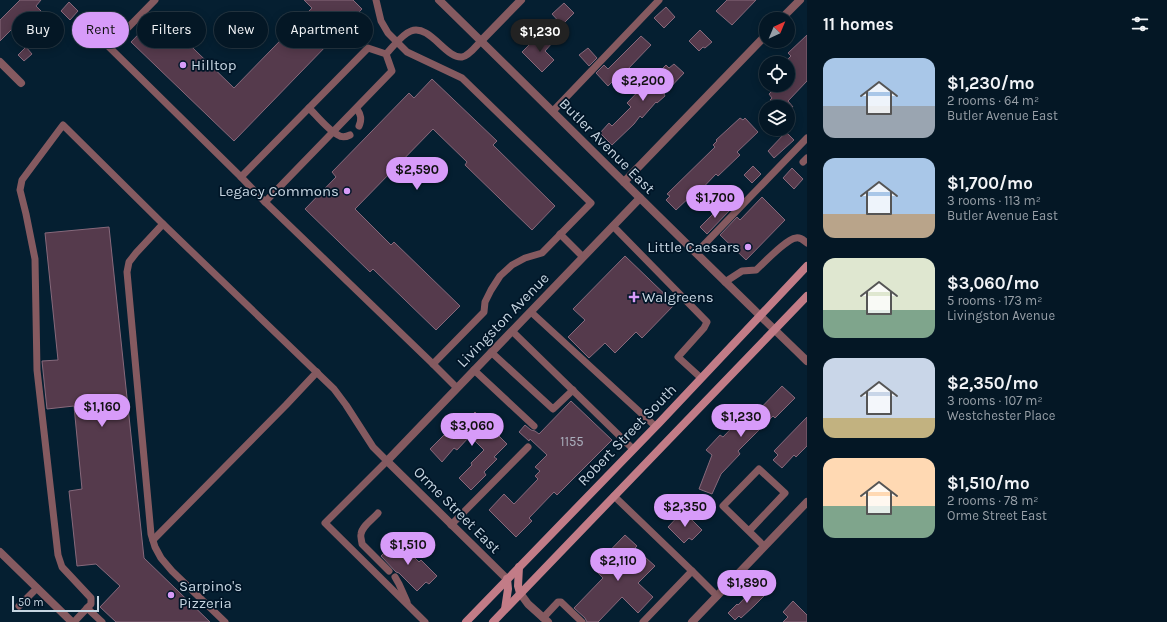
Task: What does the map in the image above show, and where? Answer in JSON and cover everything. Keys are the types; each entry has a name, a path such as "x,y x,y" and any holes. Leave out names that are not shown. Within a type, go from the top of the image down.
{"main road":[{"name":"Robert Street South","path":"466,622 807,266"},
{"path":"493,622 807,296"},
{"path":"519,567 518,586 520,593"},
{"path":"504,610 508,589 507,579"}],"street":[{"name":"Butler Avenue East","path":"439,0 553,110 725,282 807,361"},
{"path":"481,41 521,0"},
{"path":"788,12 800,0"},
{"path":"624,182 759,42"},
{"path":"0,62 21,83"},
{"name":"Livingston Avenue","path":"387,461 640,198"},
{"name":"Orme Street East","path":"387,461 507,579"},
{"path":"692,622 807,502"},
{"path":"0,552 69,621"},
{"path":"520,593 528,604 545,620"}],"lane":[{"path":"156,0 109,47 265,202 457,388"},
{"path":"376,0 381,21 388,33 407,52 462,78 591,203 542,253 525,258 512,265 500,276 490,290 484,312 433,364"},
{"path":"553,110 659,0"},
{"path":"386,54 405,35 411,31 418,30 426,33 454,56 462,57 467,55 481,41"},
{"path":"241,177 368,48 386,54"},
{"path":"265,202 392,72 386,54"},
{"path":"308,108 338,136 345,137 350,135"},
{"path":"356,109 360,114 361,120 359,126"},
{"path":"69,621 91,604 91,598 62,566 58,555 37,370 35,259 20,190 22,180 63,125 334,389 373,447 387,461 325,523 425,622"},
{"path":"696,253 807,138"},
{"path":"163,224 136,253 130,262 127,272 151,534 152,540 161,558 172,571 225,622"},
{"path":"613,226 707,322 704,328 678,357 701,378"},
{"path":"560,234 583,257"},
{"path":"725,282 742,271 756,270 780,248 794,238 801,238 807,243"},
{"path":"531,312 655,426"},
{"path":"512,331 633,449"},
{"path":"491,352 553,409 573,390"},
{"path":"474,370 534,426"},
{"path":"152,540 286,405 316,372"},
{"path":"451,525 528,447"},
{"path":"749,531 785,493 759,468 723,506 764,546"},
{"path":"614,496 717,596"},
{"path":"378,513 364,528 361,534 361,539 362,544 389,571"},
{"path":"643,622 692,571"},
{"path":"395,577 409,606"},
{"path":"19,606 37,588"},
{"path":"545,620 558,602 561,602 582,622"},
{"path":"87,608 102,622"}],"building":[{"path":"20,0 41,0 36,6 42,12 12,12 12,29 0,41 0,20"},
{"name":"Hilltop","path":"304,0 353,0 362,9 359,12 308,12 312,8"},
{"path":"727,0 756,0 732,25 716,11"},
{"path":"69,2 78,11 72,12 72,18 70,20 64,12 61,11"},
{"path":"564,3 574,13 562,25 552,14"},
{"path":"666,7 675,17 664,28 654,18"},
{"path":"700,30 712,42 699,51 689,41"},
{"path":"544,33 553,42 545,51 554,60 542,72 522,52 534,40 536,42"},
{"path":"807,35 807,81 789,100 770,100 772,98 769,94 771,92 795,92 795,56 791,56 788,53"},
{"name":"Hilltop","path":"137,36 137,48 131,42"},
{"path":"641,36 651,45 626,71 625,69 608,86 596,73 604,65 608,69"},
{"name":"Hilltop","path":"276,45 276,48 324,48 234,141 137,48 193,48 234,88"},
{"path":"25,48 27,48 32,54 24,61 18,55"},
{"path":"588,48 597,58 589,66 579,55"},
{"path":"674,64 684,73 664,94 665,96 657,103 656,102 642,118 640,116 634,124 612,145 600,133 609,123 612,126 631,107 627,103 653,76 654,77 666,65 669,68"},
{"name":"Legacy Commons","path":"432,79 497,141 493,145 555,206 532,230 465,165 467,162 433,129 355,209 391,245 394,242 460,306 436,330 373,269 370,272 305,209 336,177 332,172 409,93 414,98"},
{"path":"740,118 743,120 745,118 758,132 737,152 740,155 718,176 716,174 695,196 693,194 676,210 666,200 670,196 667,194 715,147 713,145 717,141 716,140"},
{"path":"782,136 790,136 794,140 774,158 768,151"},
{"path":"753,166 761,174 752,183 744,175"},
{"path":"792,168 803,179 794,189 783,178"},
{"path":"730,190 738,197 729,206 721,199"},
{"path":"762,197 785,220 746,260 720,235 737,217 740,220"},
{"path":"723,204 730,210 707,234 700,227"},
{"path":"109,227 144,558 210,622 116,622 100,607 120,586 96,564 77,566 69,491 82,489 74,406 47,409 42,361 58,360 45,233"},
{"path":"625,256 675,304 642,338 636,332 615,353 605,343 589,358 568,337 585,320 573,309"},
{"path":"782,386 795,398 775,418 773,416 738,451 740,454 721,474 712,494 699,489 712,455 706,450 720,435 723,437 748,411 753,416"},
{"path":"571,401 612,440 557,495 554,492 529,518 532,521 516,537 489,510 504,494 514,504 538,479 535,476 540,471 535,467 547,455 530,439 529,441 519,432 525,425 539,434"},
{"path":"475,412 507,444 494,457 497,459 484,472 486,475 471,490 459,478 484,450 470,436 457,450 454,448 442,462 430,449 444,435 446,437 459,424 461,426"},
{"path":"807,417 807,446 796,457 794,455 782,468 773,460 778,455 774,451"},
{"path":"683,511 702,530 692,540 689,538 684,543 668,527"},
{"path":"625,535 637,546 635,548 655,566 638,583 653,597 638,613 622,597 598,622 587,622 585,618 574,608 603,578 593,568"},
{"path":"397,540 419,562 421,560 437,576 429,584 426,582 417,591 381,556"},
{"path":"756,586 765,595 741,618 739,616 735,620 728,613"},
{"path":"793,601 807,615 807,622 783,622 788,617 783,612"}],"place":[{"name":"Hilltop","path":"183,65"},
{"name":"Legacy Commons","path":"347,191"},
{"name":"Little Caesars","path":"748,247"},
{"name":"Walgreens","path":"634,297"},
{"name":"Sarpino's Pizzeria","path":"171,595"}]}
